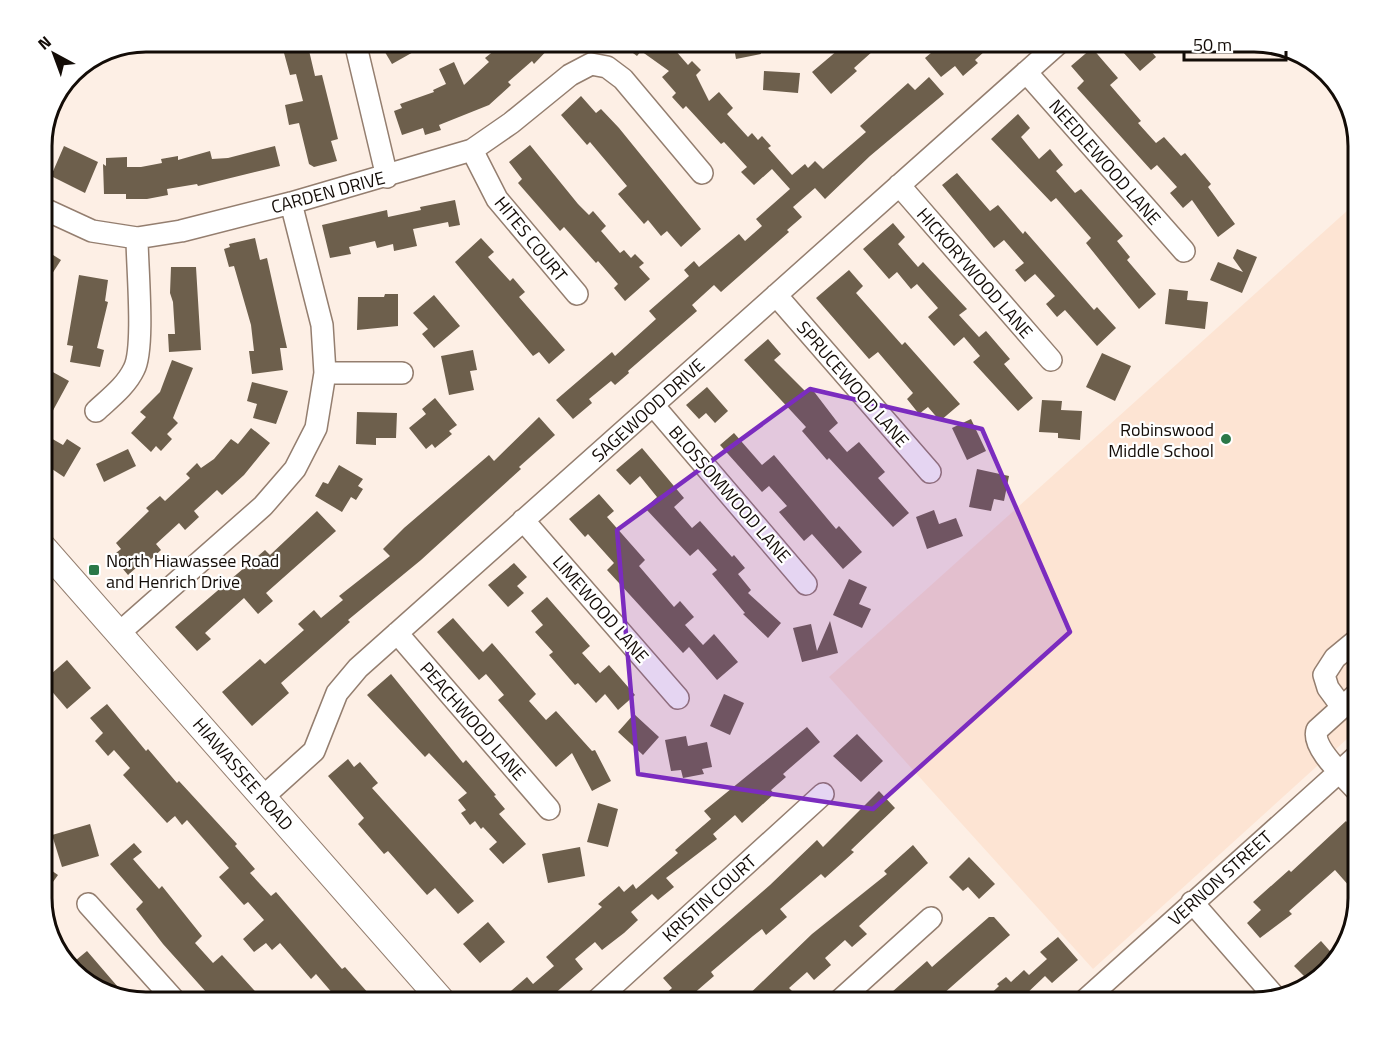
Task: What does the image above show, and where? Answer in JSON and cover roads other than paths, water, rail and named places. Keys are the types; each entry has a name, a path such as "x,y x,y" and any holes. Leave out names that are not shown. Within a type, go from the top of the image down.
{"main road":[{"name":"HIAWASSEE ROAD","path":"53,558 434,992"}],"street":[{"path":"357,52 387,177"},
{"name":"SAGEWOOD DRIVE","path":"263,797 314,751 337,693 358,668 1049,52"},
{"name":"CARDEN DRIVE","path":"53,213 92,231 137,238 181,231 387,177 472,150 511,123 570,75 591,64 607,67 623,79 702,173"},
{"name":"NEEDLEWOOD LANE","path":"1026,72 1184,251"},
{"name":"HITES COURT","path":"472,150 496,199 577,294"},
{"name":"HICKORYWOOD LANE","path":"899,185 1051,360"},
{"path":"119,633 263,506 295,469 316,428 325,373 322,325 291,203"},
{"path":"96,411 122,387 136,368 139,340 137,238"},
{"name":"SPRUCEWOOD LANE","path":"776,295 930,472"},
{"path":"325,373 402,373"},
{"name":"BLOSSOMWOOD LANE","path":"653,405 806,584"},
{"name":"LIMEWOOD LANE","path":"523,520 678,698"},
{"name":"PEACHWOOD LANE","path":"397,633 549,809"},
{"path":"1342,707 1328,688 1324,675 1335,658 1348,647"},
{"path":"1348,702 1317,730 1315,737 1320,749 1348,780"},
{"name":"VERNON STREET","path":"1094,992 1348,762"},
{"name":"KRISTIN COURT","path":"606,992 823,794"},
{"path":"1192,902 1269,990"},
{"path":"88,904 167,992"},
{"path":"849,992 931,918"}],"place":[{"name":"Robinswood Middle School","path":"1226,439"},
{"name":"North Hiawassee Road and Henrich Drive","path":"94,570"}]}
